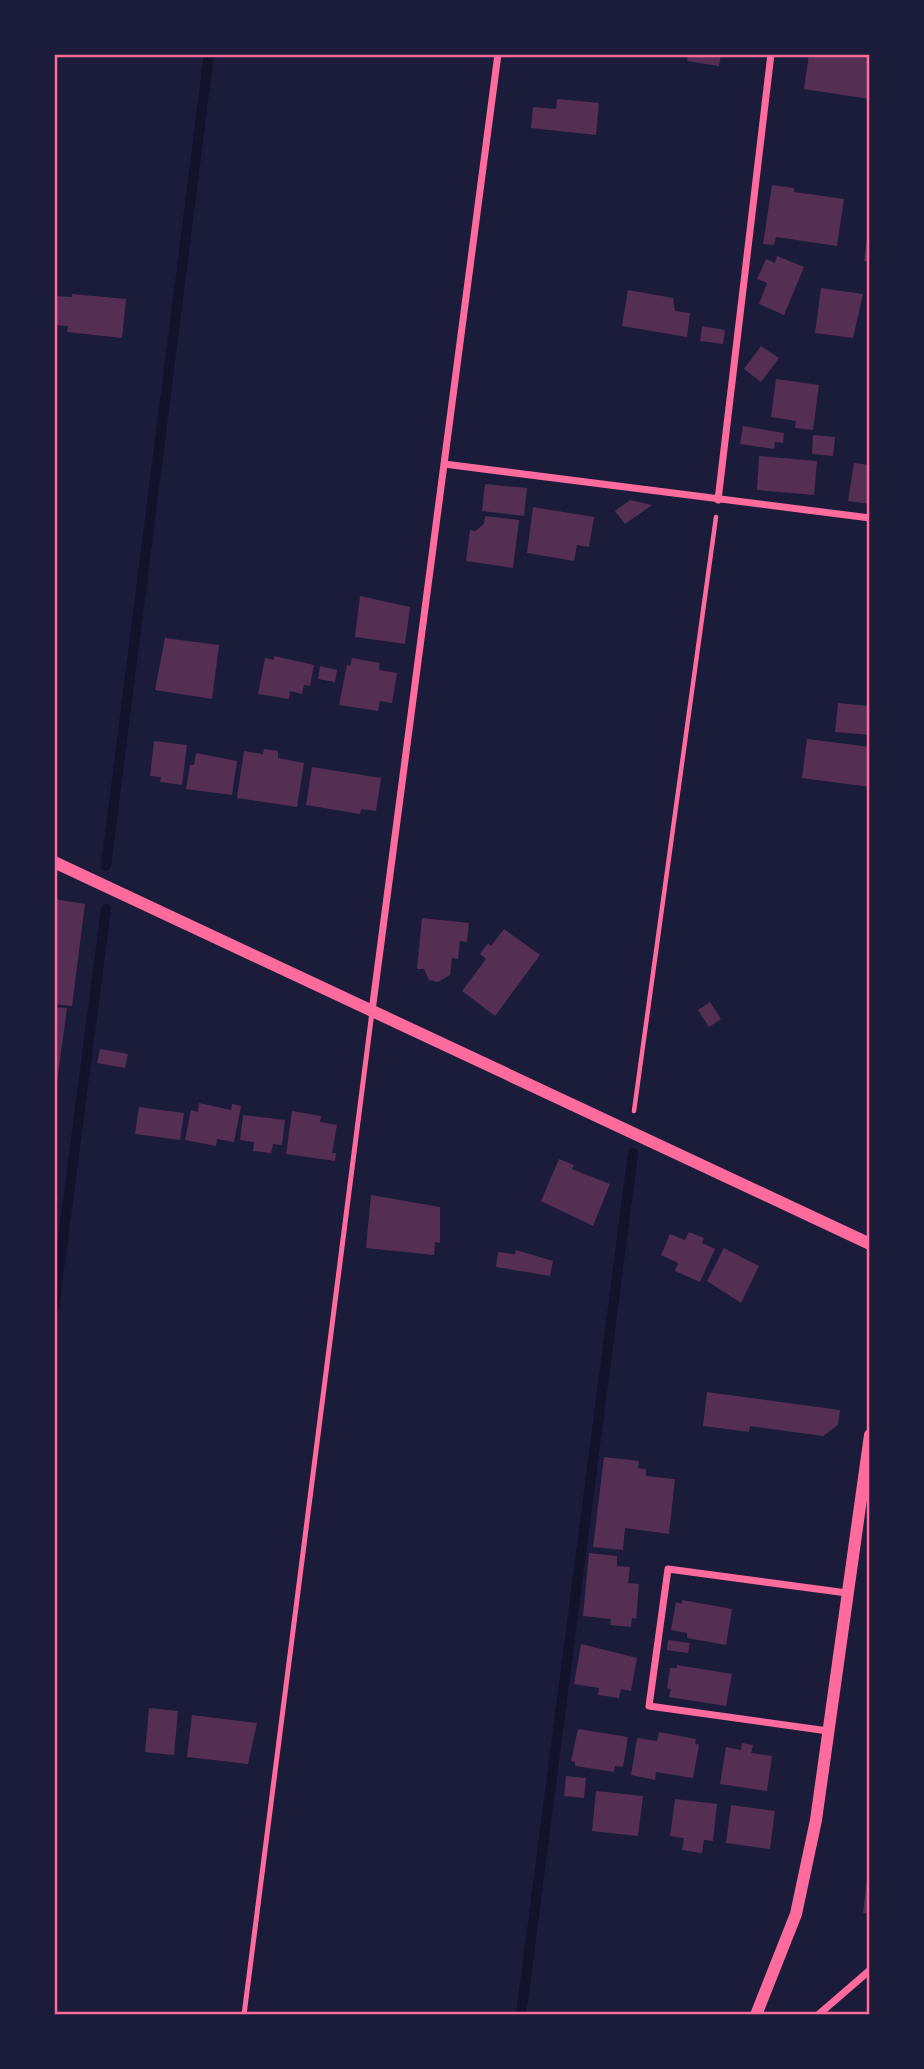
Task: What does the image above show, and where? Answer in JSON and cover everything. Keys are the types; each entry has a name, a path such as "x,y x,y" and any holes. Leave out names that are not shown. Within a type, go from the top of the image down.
{"street":[{"path":"372,1012 498,54"},
{"path":"718,500 771,54"},
{"path":"444,464 870,518"},
{"path":"54,862 870,1244"},
{"path":"757,2015 796,1914 816,1820 870,1435"},
{"path":"828,1731 649,1706 664,1597 668,1569 847,1593"},
{"path":"818,2015 870,1970"}],"lane":[{"path":"244,2015 372,1012"}],"path":[{"path":"631,1133 718,500"}],"building":[{"path":"688,54 721,54 719,66 687,61"},
{"path":"809,54 870,54 869,99 804,89"},
{"path":"557,99 599,103 596,135 531,128 533,107 556,109"},
{"path":"772,185 794,188 794,192 844,199 837,246 776,237 774,245 763,244"},
{"path":"868,231 870,232 870,262 864,261"},
{"path":"777,256 804,267 784,315 759,304 767,283 757,279 766,259 775,263"},
{"path":"821,288 863,294 853,338 815,333"},
{"path":"628,290 673,298 675,311 690,313 687,337 622,326"},
{"path":"72,294 126,299 122,338 67,332 68,326 54,325 54,296 72,297"},
{"path":"702,326 725,330 723,344 700,341"},
{"path":"761,346 779,358 761,382 744,369"},
{"path":"776,379 819,385 813,430 795,428 796,421 771,417"},
{"path":"743,426 784,433 783,443 775,442 774,449 740,444"},
{"path":"813,435 835,437 833,456 812,454"},
{"path":"759,456 817,461 814,495 757,490"},
{"path":"854,463 870,465 870,504 848,501"},
{"path":"485,484 527,488 524,516 482,511"},
{"path":"630,500 652,505 625,524 615,511"},
{"path":"533,507 594,517 589,547 577,545 574,561 527,553"},
{"path":"485,516 519,520 513,568 466,561 470,530 475,531 484,524"},
{"path":"360,596 410,607 405,644 355,637"},
{"path":"165,638 219,645 212,699 155,690"},
{"path":"274,656 314,665 310,686 304,685 302,694 290,691 289,699 258,694 265,658 274,660"},
{"path":"352,658 380,663 379,670 397,673 392,703 380,701 378,711 339,705 347,665 350,666"},
{"path":"320,666 337,670 335,682 318,679"},
{"path":"838,703 870,706 870,735 835,732"},
{"path":"807,739 870,747 870,787 802,778"},
{"path":"154,741 187,745 182,785 160,782 161,777 150,776"},
{"path":"264,749 278,751 278,758 304,763 297,807 237,798 244,751 263,754"},
{"path":"196,753 237,761 232,795 186,789 190,765 194,765"},
{"path":"312,767 381,778 376,811 361,809 360,814 306,805"},
{"path":"54,899 85,904 72,1006 54,1004"},
{"path":"422,918 469,923 467,942 460,941 458,959 452,958 450,975 438,982 429,980 424,969 417,969"},
{"path":"504,929 540,955 495,1016 462,991 486,959 480,954 488,943 491,946"},
{"path":"710,1002 721,1019 709,1027 698,1010"},
{"path":"54,1007 67,1008 56,1090 54,1090"},
{"path":"100,1049 128,1054 125,1068 97,1063"},
{"path":"199,1103 231,1110 232,1104 241,1106 234,1142 217,1139 216,1146 185,1140 191,1110 198,1112"},
{"path":"139,1107 184,1113 180,1140 135,1134"},
{"path":"292,1111 321,1116 320,1122 337,1125 332,1153 336,1153 335,1161 286,1154"},
{"path":"243,1115 285,1120 282,1145 273,1144 271,1153 253,1151 254,1142 240,1140"},
{"path":"559,1159 574,1165 572,1169 610,1184 593,1226 541,1201"},
{"path":"371,1195 440,1207 440,1243 435,1242 434,1255 366,1248"},
{"path":"689,1232 704,1238 702,1243 715,1249 700,1282 675,1271 678,1263 661,1255 670,1234 685,1240"},
{"path":"724,1248 759,1266 741,1303 707,1281"},
{"path":"516,1250 553,1261 550,1276 496,1267 498,1252 515,1254"},
{"path":"707,1392 840,1410 838,1425 823,1436 750,1426 749,1432 703,1426"},
{"path":"604,1457 639,1461 638,1468 646,1469 646,1476 675,1479 669,1534 625,1528 623,1550 593,1547"},
{"path":"589,1553 617,1556 617,1566 630,1567 628,1583 639,1584 636,1619 632,1618 631,1627 610,1625 611,1619 583,1616"},
{"path":"682,1600 732,1609 726,1645 687,1638 687,1633 671,1630 676,1602 682,1604"},
{"path":"668,1640 690,1643 688,1653 667,1650"},
{"path":"581,1644 637,1658 631,1691 621,1689 619,1698 598,1695 599,1688 574,1684"},
{"path":"677,1665 732,1674 726,1706 669,1697 671,1689 667,1688 670,1668 677,1668"},
{"path":"149,1708 178,1711 174,1755 145,1752"},
{"path":"192,1715 257,1723 248,1764 187,1757"},
{"path":"578,1729 628,1737 623,1767 615,1766 614,1772 575,1766 575,1762 571,1761"},
{"path":"659,1732 696,1739 695,1743 699,1745 693,1778 656,1772 655,1780 631,1775 637,1738 657,1741"},
{"path":"742,1743 753,1745 751,1753 772,1756 767,1791 720,1784 726,1747 741,1750"},
{"path":"566,1776 586,1778 584,1798 564,1796"},
{"path":"596,1791 643,1796 638,1836 592,1831"},
{"path":"675,1799 717,1804 713,1841 704,1840 702,1853 682,1850 684,1838 670,1836"},
{"path":"731,1805 775,1811 770,1849 726,1843"},
{"path":"870,1870 870,1914 863,1913"}],"waterway":[{"path":"106,866 209,54"},
{"path":"54,1308 106,909"},
{"path":"521,2015 633,1153"}]}
